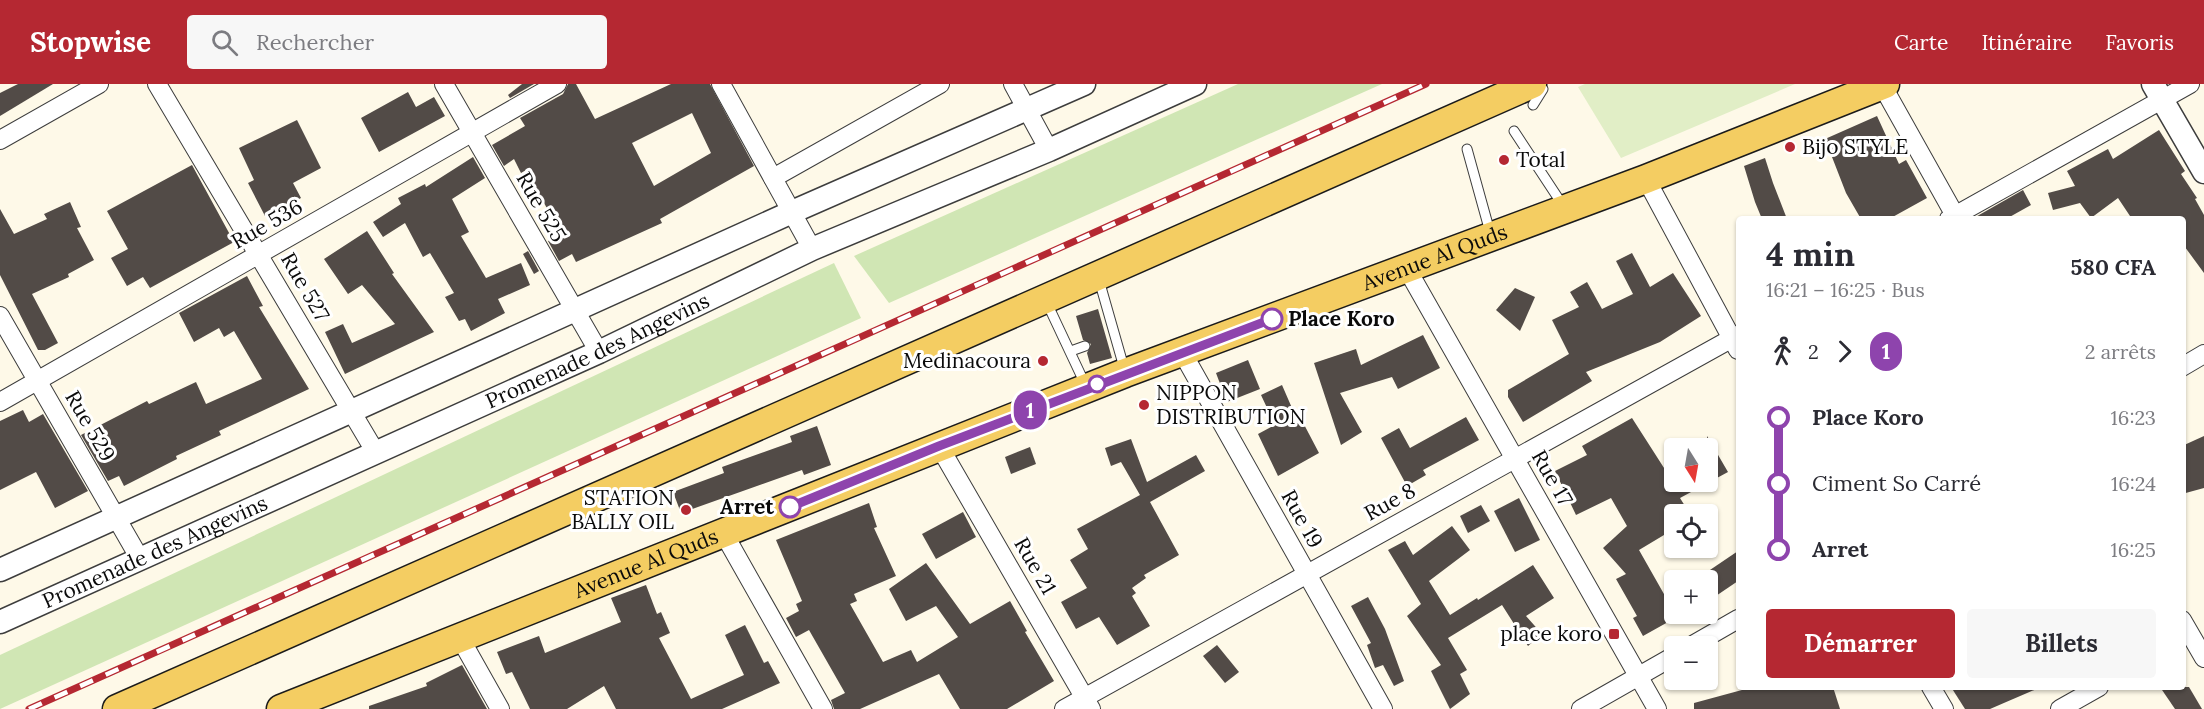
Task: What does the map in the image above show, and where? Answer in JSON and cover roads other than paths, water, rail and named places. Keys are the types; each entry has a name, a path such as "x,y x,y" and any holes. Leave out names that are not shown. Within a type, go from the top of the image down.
{"main road":[{"name":"Avenue Al Quds","path":"281,709 1125,373 1407,270 1883,85"},
{"path":"117,709 1045,299 1415,141 1532,94"}],"street":[{"path":"0,140 99,84"},
{"name":"Rue 527","path":"157,84 376,453"},
{"name":"Rue 525","path":"444,84 599,352"},
{"name":"Rue 536","path":"0,402 557,84"},
{"path":"721,84 812,249"},
{"path":"773,178 940,84"},
{"path":"1013,84 1049,150"},
{"path":"0,570 792,212 1084,84"},
{"name":"Promenade des Angevins","path":"0,622 599,352 812,249 1049,150 1194,84"},
{"path":"1957,216 2157,92 2190,84"},
{"path":"1883,85 1953,216"},
{"path":"2157,92 2204,172"},
{"path":"1646,178 1736,341"},
{"name":"Rue 17","path":"1407,270 1657,709"},
{"name":"Rue 529","path":"0,316 140,559"},
{"name":"Rue 8","path":"1064,709 1088,703 1308,574 1515,459 1736,341"},
{"name":"Rue 19","path":"1182,352 1383,709"},
{"path":"2186,365 2204,354"},
{"name":"Rue 21","path":"939,446 1088,703"},
{"path":"724,534 824,709"},
{"path":"1708,636 1736,620"},
{"path":"2190,630 2204,658"},
{"path":"460,638 500,709"},
{"path":"1581,709 1664,662"},
{"path":"1933,690 1944,709"},
{"path":"2060,709 2094,690"}],"lane":[{"path":"1532,94 1546,84"},
{"path":"1514,131 1566,209"},
{"path":"1467,149 1492,237"},
{"path":"1098,276 1111,338 1125,373"},
{"path":"1045,299 1087,388"},
{"path":"1071,351 1085,346"}],"railway":[{"path":"29,709 1426,84"}],"place":[{"name":"Bijo STYLE","path":"1790,147"},
{"name":"Total","path":"1504,160"},
{"name":"Place Koro","path":"1272,319"},
{"name":"Medinacoura","path":"1043,361"},
{"name":"NIPPON DISTRIBUTION","path":"1144,405"},
{"name":"Arret","path":"790,507"},
{"name":"STATION BALLY OIL","path":"686,510"},
{"name":"place koro","path":"1614,634"}]}
